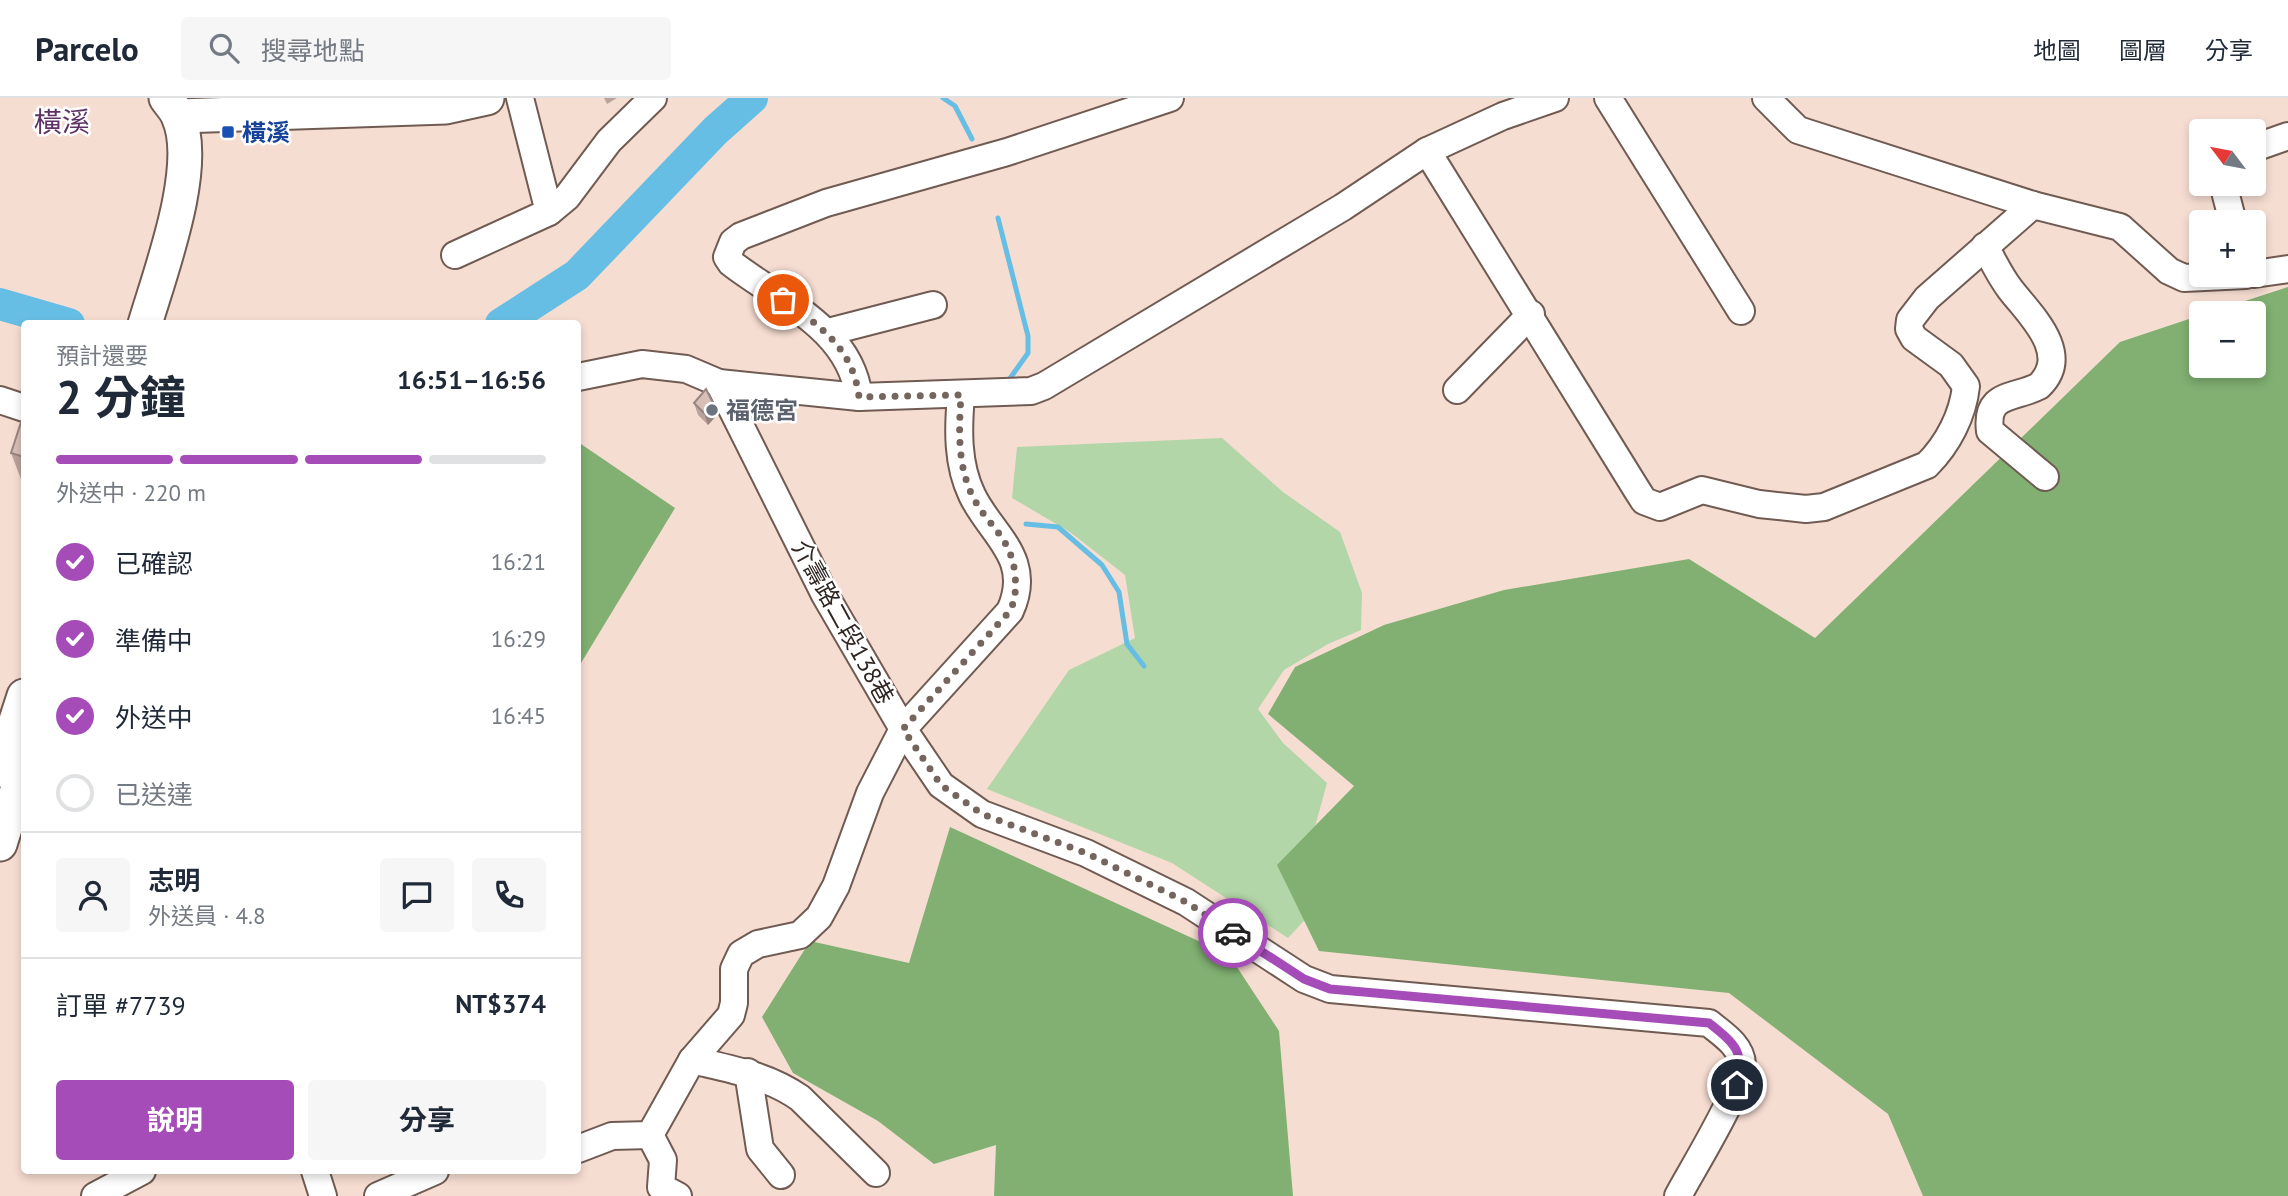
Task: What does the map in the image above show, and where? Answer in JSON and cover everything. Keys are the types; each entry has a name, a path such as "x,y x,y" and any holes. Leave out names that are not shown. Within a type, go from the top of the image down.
{"main road":[{"path":"167,320 182,234 184,106 446,107 487,98"},
{"path":"147,320 182,234"},
{"path":"0,770 21,705"},
{"path":"0,844 21,778"}],"street":[{"path":"520,98 549,212"},
{"path":"455,255 549,212 567,197 609,141 653,98"},
{"path":"859,397 853,368 828,332 731,263 727,257 733,242 826,203 1007,152 1170,98"},
{"path":"581,376 642,364 686,369 719,383 859,397 1018,393 1044,386 1343,207 1427,151 1503,116 1555,98"},
{"path":"1608,98 1741,311"},
{"path":"1766,98 1798,130 2033,205 2120,227 2131,234 2169,271 2189,278"},
{"path":"2266,144 2288,136"},
{"path":"1427,151 1531,314 1644,501 1660,508 1702,490 1759,504 1806,509 1824,507 1917,471 1936,456 1960,416 1966,386 1951,365 1914,338 1909,329 1910,320 1927,298 2033,205"},
{"path":"1985,246 2007,285 2037,319 2050,350 2051,362 2039,386 1998,400 1989,420 1990,431 2045,477"},
{"path":"828,332 933,305"},
{"path":"1457,390 1531,314"},
{"name":"介壽路二段138巷","path":"719,383 825,595 903,729 941,785 982,814 1086,853 1186,902 1304,979 1330,989 1709,1023 1734,1043 1742,1064 1737,1085 1678,1196"},
{"path":"650,1135 692,1060 731,1015 734,1003 733,969 741,954 758,944 800,935 828,904 870,793 903,729 1010,611 1015,600 1010,548 978,505 967,481 958,440 961,395"},
{"path":"0,400 21,407"},
{"path":"692,1060 748,1072 800,1098 876,1172"},
{"path":"748,1072 760,1149 781,1175"},
{"path":"581,1148 612,1136 650,1135"},
{"path":"650,1135 663,1160 661,1187 678,1196"},
{"path":"95,1196 136,1174"},
{"path":"316,1174 323,1196"},
{"path":"378,1196 428,1174"}],"green space":[{"path":"2288,287 2288,1196 1923,1196 1888,1114 1729,993 1319,951 1277,865 1354,786 1268,714 1295,667 1384,625 1504,590 1689,559 1815,638 2120,342 2189,319 2189,378 2266,378 2266,301 2245,301"},
{"path":"1222,438 1283,492 1340,532 1362,593 1361,630 1328,644 1284,670 1258,709 1283,743 1327,783 1305,863 1315,909 1288,938 1172,863 987,789 1069,670 1135,638 1125,575 1070,532 1012,498 1017,447"},
{"path":"581,444 675,508 581,663"},
{"path":"950,827 1229,955 1279,1031 1293,1196 994,1196 996,1145 934,1164 878,1121 793,1073 762,1017 810,941 909,963"}],"building":[{"path":"706,389 713,403 704,413 694,403"},
{"path":"21,422 21,456 11,453"}],"waterway":[{"name":"橫溪","path":"507,320 577,275 715,131 752,98"},
{"path":"943,98 955,106 972,139"},
{"path":"998,218 1028,336 1028,353 1006,384"},
{"name":"橫溪","path":"0,304 55,320"},
{"path":"1026,524 1058,527 1102,565 1119,592 1127,644 1144,666"}],"way so far":[{"path":"783,300 828,332 847,356 853,368 859,397 961,395 958,440 967,481 978,505 1010,548 1016,590 1010,611 903,729 941,785 982,814 1086,853 1186,902 1233,933"}],"place":[{"name":"橫溪","path":"228,132"},
{"name":"福德宮","path":"712,410"}],"district":[{"name":"橫溪","path":"62,121"}],"route":[{"path":"1233,933 1304,979 1330,989 1424,995 1709,1023 1734,1043 1742,1064 1737,1085"}]}
